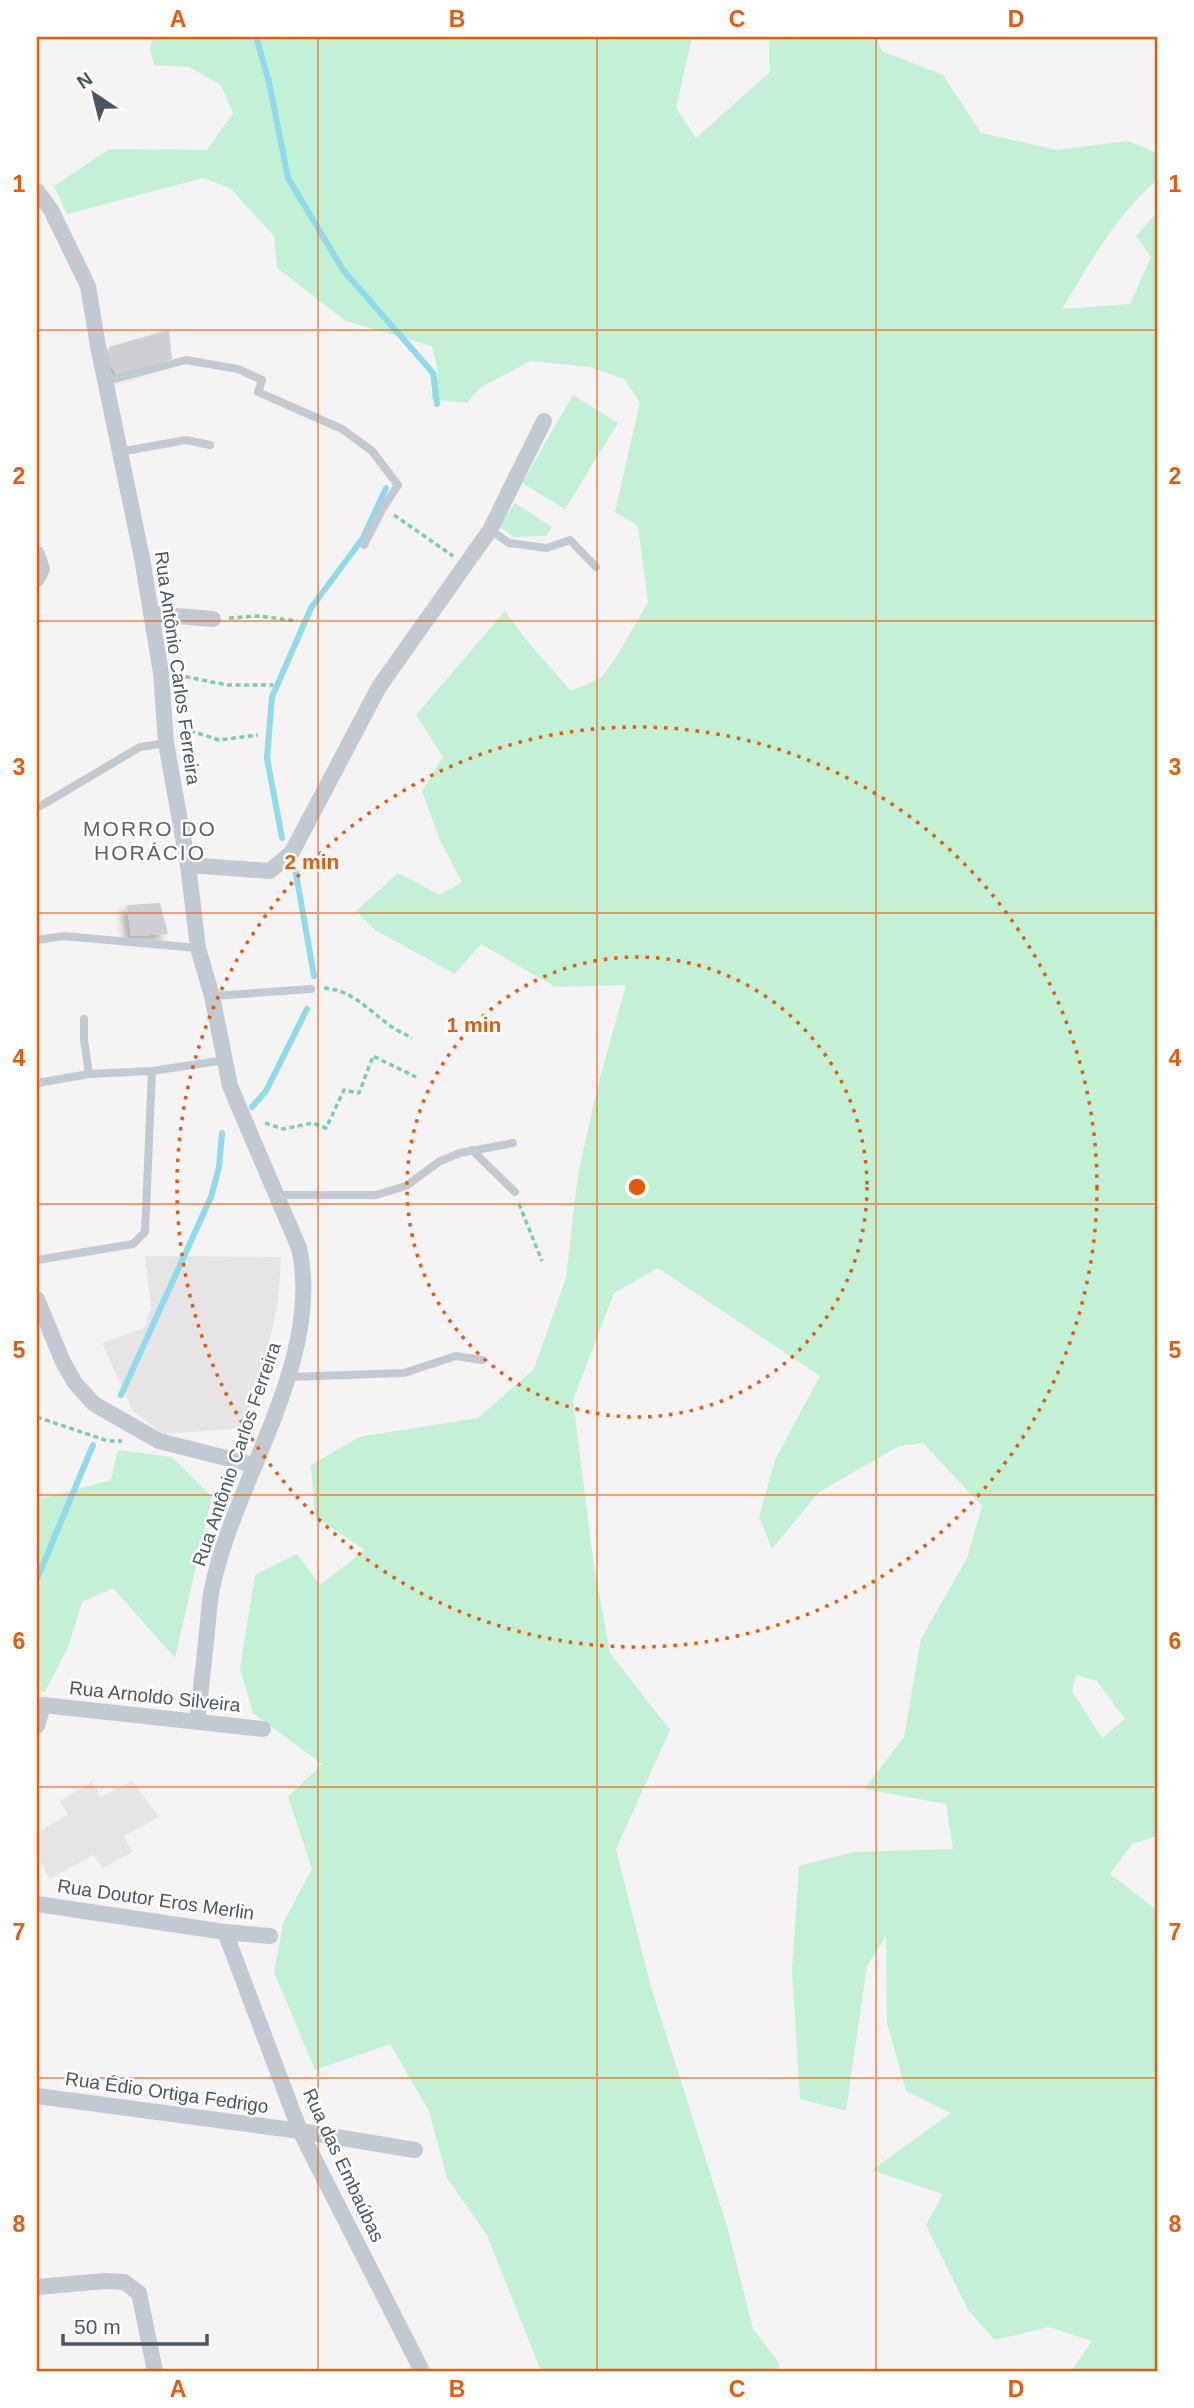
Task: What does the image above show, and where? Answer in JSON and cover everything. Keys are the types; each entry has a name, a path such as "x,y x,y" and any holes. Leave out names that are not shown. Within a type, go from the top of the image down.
{"street":[{"name":"Rua Antônio Carlos Ferreira","path":"37,191 51,210 88,286 142,558 161,673 166,743 188,865 198,948 212,996 230,1086 299,1248 305,1271 302,1312 288,1377 213,1584 197,1721"},
{"path":"188,865 270,871 292,852 379,687 491,530 544,421"},
{"path":"37,554 42,569 37,579"},
{"path":"151,614 213,619"},
{"path":"37,1299 63,1362 94,1404 159,1441 254,1465"},
{"name":"Rua Arnoldo Silveira","path":"37,1726 43,1704 263,1729"},
{"name":"Rua Doutor Eros Merlin","path":"37,1904 225,1932 270,1936"},
{"name":"Rua das Embaúbas","path":"225,1932 300,2131 422,2371"},
{"name":"Rua Édio Ortiga Fedrigo","path":"37,2096 300,2131 415,2150"},
{"path":"37,2287 124,2282 139,2293 155,2371"}],"lane":[{"path":"106,381 186,360 237,369 262,380 258,393 342,429 372,451 398,485 364,545"},
{"path":"119,452 186,440 210,445"},
{"path":"491,530 509,543 547,548 570,540 596,567"},
{"path":"37,808 141,747 166,743"},
{"path":"37,940 62,936 198,948"},
{"path":"212,996 311,989"},
{"path":"84,1019 89,1074"},
{"path":"37,1083 89,1074 152,1071 225,1060"},
{"path":"37,1260 133,1244 145,1232 152,1071"},
{"path":"277,1195 376,1195 393,1192 406,1186 440,1161 472,1150 513,1143"},
{"path":"472,1150 515,1192"},
{"path":"288,1377 404,1373 456,1356 482,1360"}],"path":[{"path":"383,508 467,566"},
{"path":"213,619 259,616 297,621"},
{"path":"161,673 227,685 273,685"},
{"path":"166,724 219,740 258,735"},
{"path":"311,989 326,988 358,999 392,1027 412,1038"},
{"path":"242,1117 284,1129 313,1123 327,1128 344,1090 359,1093 373,1056 416,1077"},
{"path":"515,1192 542,1261"},
{"path":"37,1417 108,1441 159,1441"}],"shaded area":[{"path":"145,1256 281,1257 278,1302 245,1428 163,1434 133,1411 102,1343 144,1328 151,1307"},
{"path":"132,1781 159,1817 124,1836 132,1852 103,1868 93,1855 50,1879 37,1857 37,1833 68,1814 60,1801 92,1782 101,1797"}],"green space":[{"path":"152,37 692,37 676,108 696,138 770,72 769,37 876,37 882,51 943,75 981,133 1057,150 1128,141 1157,153 1157,180 1116,224 1062,309 1130,304 1151,257 1136,236 1157,212 1157,1836 1132,1844 1110,1874 1157,1910 1157,2371 1071,2371 1092,2341 1049,2327 995,2340 968,2310 926,2225 943,2194 872,2170 951,2113 906,2091 887,2023 886,1936 867,1966 846,2111 800,2099 792,1971 799,1866 854,1852 953,1849 946,1804 864,1789 904,1737 921,1639 967,1558 982,1506 923,1443 899,1446 819,1492 772,1549 759,1517 775,1460 820,1376 658,1268 614,1293 573,1400 593,1559 610,1653 670,1730 616,1849 651,1987 727,2226 753,2329 779,2363 778,2371 541,2371 487,2235 447,2178 429,2111 390,2044 315,2070 274,1972 283,1923 312,1869 288,1797 322,1764 253,1713 240,1668 255,1575 297,1554 320,1585 365,1550 315,1517 311,1465 359,1437 478,1418 534,1369 566,1278 578,1174 599,1081 626,985 555,987 481,944 455,974 375,930 356,911 398,873 440,895 462,882 440,840 422,791 443,757 416,715 505,611 527,641 571,691 601,678 619,653 648,602 638,526 615,512 640,402 624,379 590,367 530,361 480,388 467,403 431,399 438,371 432,346 346,321 277,268 274,236 230,188 203,178 67,214 54,186 109,149 207,150 233,113 221,85 189,67 154,65 150,49","holes":["1076,1675 1097,1681 1125,1719 1102,1738 1072,1691"]},
{"path":"573,395 618,423 565,509 522,483"},
{"path":"515,503 552,527 546,536 514,537 499,527"},
{"path":"118,1450 172,1457 212,1497 175,1658 113,1588 82,1602 68,1647 45,1692 37,1691 37,1500 111,1480"}],"building":[{"path":"169,330 172,359 117,375 110,365 109,347"},
{"path":"160,903 168,934 131,936 127,905"}],"waterway":[{"path":"256,37 269,82 288,178 343,270 433,373 437,404"},
{"path":"282,838 267,758 272,697 311,608 363,538 386,488"},
{"path":"295,868 314,976"},
{"path":"252,1107 266,1091 307,1009"},
{"path":"121,1395 211,1197 219,1167 222,1133"},
{"path":"37,1579 93,1445"}],"district":[{"name":"MORRO DO HORÁCIO","path":"150,841"}]}
